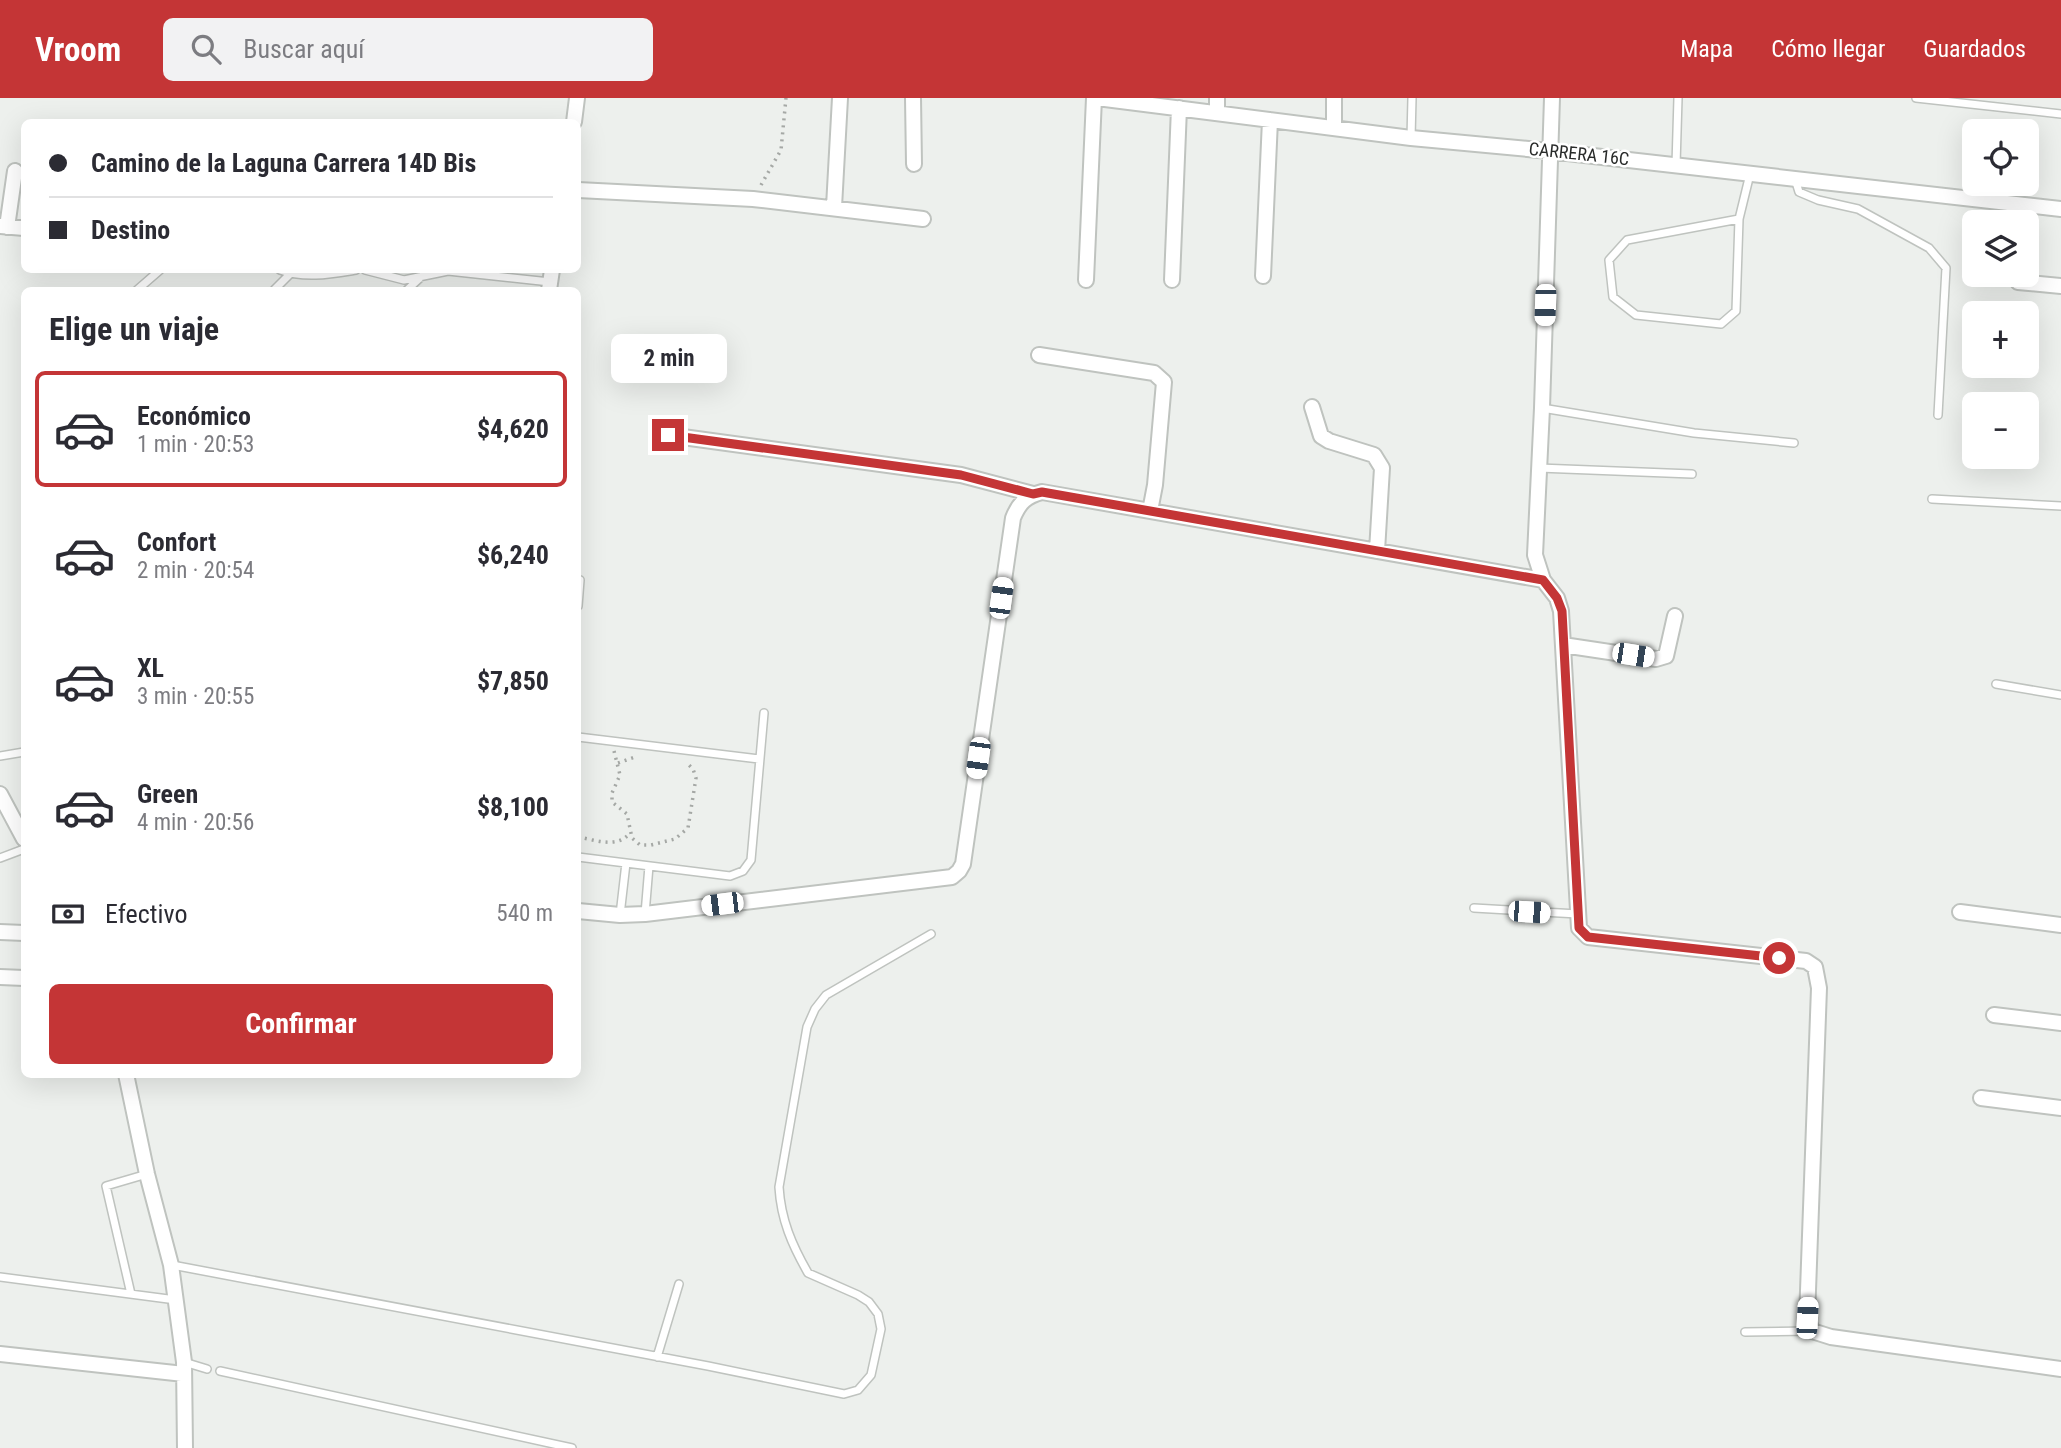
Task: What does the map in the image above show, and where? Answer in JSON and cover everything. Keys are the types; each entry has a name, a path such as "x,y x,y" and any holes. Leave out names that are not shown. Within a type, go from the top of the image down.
{"street":[{"path":"574,119 577,98"},
{"path":"834,207 840,98"},
{"path":"913,98 914,164"},
{"path":"1086,279 1095,98"},
{"name":"CARRERA 16C","path":"1095,98 1217,105 1270,120 1411,138 1549,150 2061,209"},
{"path":"1334,98 1334,128"},
{"path":"1552,98 1535,555 1543,580 1557,598 1562,611 1579,928 1588,937 1806,961 1815,967 1819,988 1807,1318 1812,1331 1831,1337 2061,1368"},
{"path":"1172,280 1186,105"},
{"path":"1263,276 1270,120"},
{"path":"4,227 15,171"},
{"path":"581,190 753,199 923,219"},
{"path":"2039,284 2061,286"},
{"path":"1039,355 1154,373 1164,382 1155,485 1150,511"},
{"path":"1312,407 1321,436 1329,442 1374,455 1382,468 1377,551"},
{"path":"668,435 961,475 1033,494"},
{"path":"581,911 645,914 952,877 959,871 963,864 1013,518 1024,499 1033,494 1042,492 1543,580"},
{"path":"1563,645 1656,659 1666,656 1675,616"},
{"path":"0,794 21,833"},
{"path":"1960,912 2061,925"},
{"path":"0,932 21,933"},
{"path":"0,977 21,978"},
{"path":"1994,1015 2061,1023"},
{"path":"127,1078 147,1174 171,1265 184,1368 185,1448"},
{"path":"1981,1098 2061,1108"},
{"path":"0,1354 184,1368"}],"lane":[{"path":"1411,138 1412,98"},
{"path":"1676,165 1678,98"},
{"path":"1916,98 1991,102 2061,114"},
{"path":"1739,219 1627,240 1609,260 1613,297 1636,315 1721,324 1736,311 1739,219 1750,173"},
{"path":"1794,179 1799,191 1818,200 1858,209 1928,248 1945,268 1938,415"},
{"path":"140,287 157,273"},
{"path":"277,287 291,274 323,276 340,273"},
{"path":"377,273 404,280 438,273"},
{"path":"468,273 550,281"},
{"path":"410,287 422,276"},
{"path":"1542,408 1694,433 1794,443"},
{"path":"1538,468 1692,474"},
{"path":"1932,499 2061,506"},
{"path":"1996,684 2061,695"},
{"path":"581,857 730,876 748,866 751,860 764,713"},
{"path":"581,737 759,759"},
{"path":"0,756 21,752"},
{"path":"0,858 21,850"},
{"path":"620,915 626,863"},
{"path":"645,914 649,866"},
{"path":"1474,908 1578,914"},
{"path":"171,1265 845,1394 858,1390 872,1376 881,1329 878,1314 869,1302 858,1294 808,1273 785,1228 779,1187 807,1027 815,1009 826,995 931,934"},
{"path":"131,1294 106,1186 147,1174"},
{"path":"0,1277 176,1300"},
{"path":"657,1357 679,1284"},
{"path":"1745,1332 1812,1331"},
{"path":"184,1368 207,1368"},
{"path":"220,1371 572,1448"}],"path":[{"path":"753,199 781,150 786,98"},
{"path":"612,742 620,775 611,799 629,817 630,832 635,842 646,846 674,839 685,833 690,822 696,778 690,765 682,762"},
{"path":"618,764 636,757"},
{"path":"581,838 621,842 630,832"}],"route":[{"path":"668,435 961,475 1033,494 1042,492 1543,580 1557,598 1562,611 1579,928 1582,933 1588,937 1779,958"}]}
